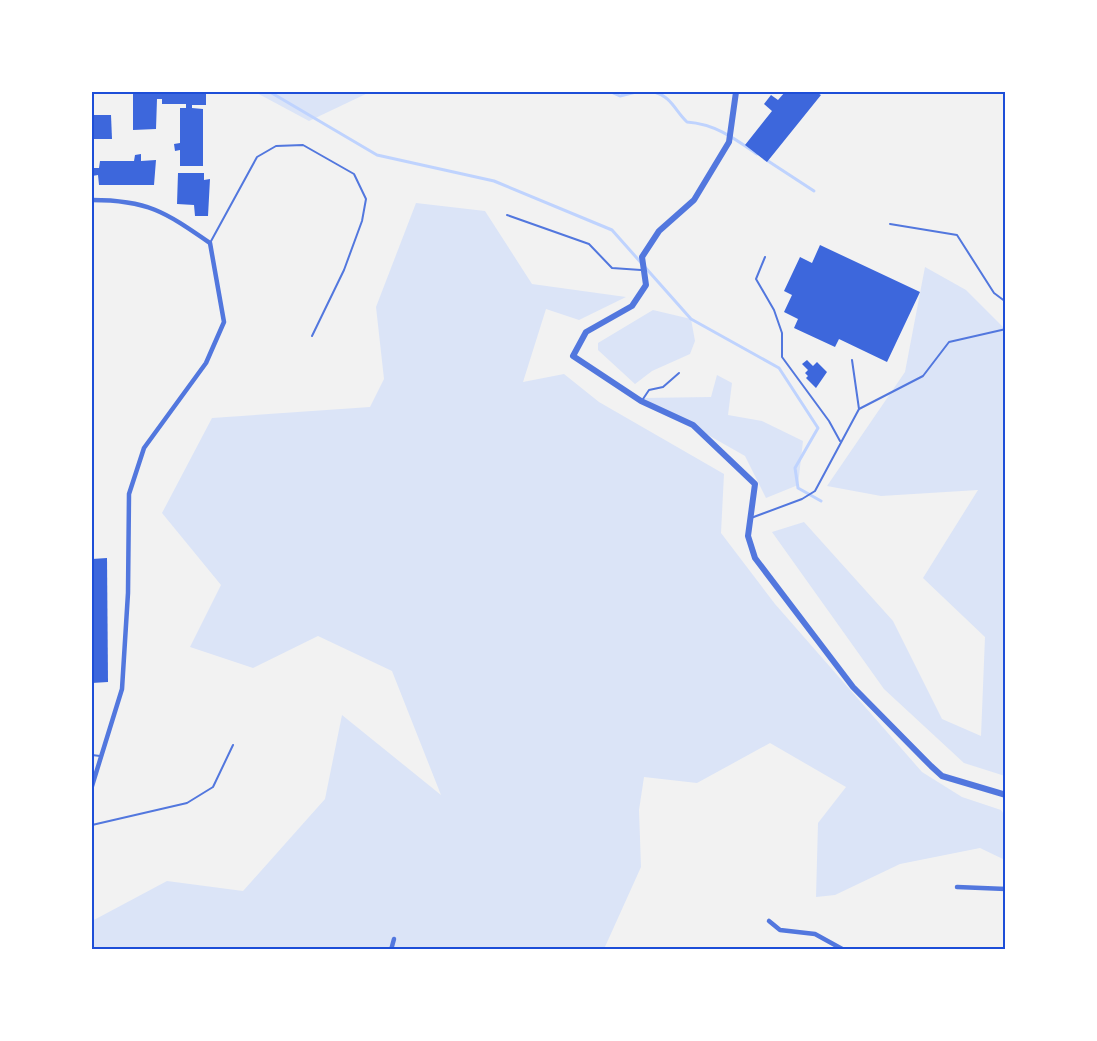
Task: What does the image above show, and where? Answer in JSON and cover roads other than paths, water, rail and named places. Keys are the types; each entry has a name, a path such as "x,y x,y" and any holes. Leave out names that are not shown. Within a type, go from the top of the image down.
{"street":[{"path":"736,92 729,142 694,200 658,231 642,257 646,285 632,306 586,332 573,356 641,402 693,425 754,484 748,519 748,536 755,558 854,687 942,776 1005,794"},
{"path":"92,200 122,200 163,211 210,243 225,322 206,363 144,448 129,494 128,592 122,689 92,786"},
{"path":"957,887 1005,889"},
{"path":"769,921 780,930 815,934 844,950"},
{"path":"391,950 394,939"}],"lane":[{"path":"210,243 257,157 276,146 303,145 354,174 366,199 362,221 344,270 312,336"},
{"path":"507,215 589,244 612,268 644,270"},
{"path":"890,224 957,235 994,293 1005,302"},
{"path":"765,257 756,279 774,310 783,333 782,357 829,420 841,442"},
{"path":"748,519 802,499 815,491 860,409 923,376 949,342 1005,329"},
{"path":"852,360 860,409"},
{"path":"641,402 649,390 663,387 679,373"},
{"path":"92,825 187,803 213,787 233,745"},
{"path":"92,754 102,757"}],"waterway":[{"path":"270,92 377,155 494,181 612,230 691,319 779,368 818,428 795,468 798,488 821,501"},
{"path":"611,92 620,96 636,92"},
{"path":"654,92 665,97 687,122 715,129 732,137 757,154"},
{"path":"765,159 814,191"}]}
